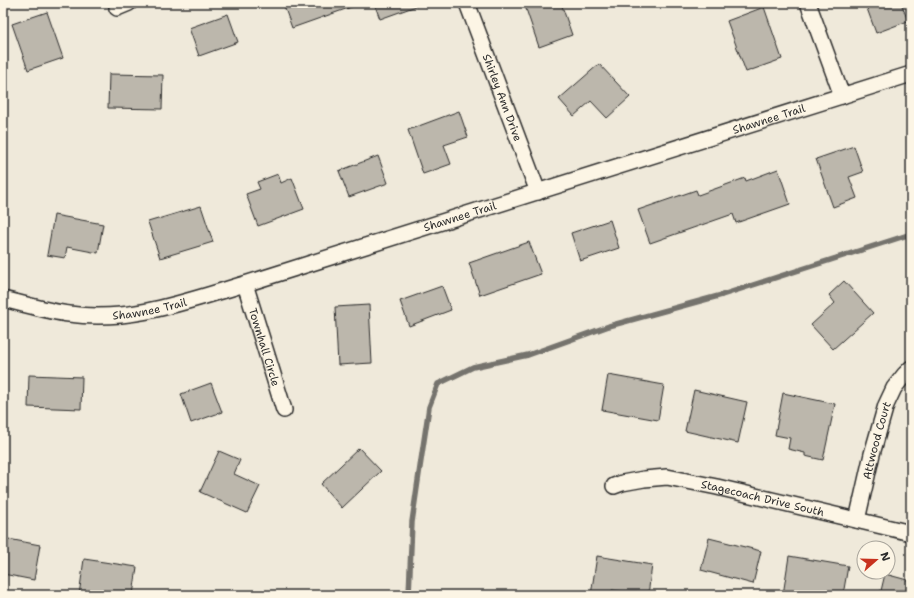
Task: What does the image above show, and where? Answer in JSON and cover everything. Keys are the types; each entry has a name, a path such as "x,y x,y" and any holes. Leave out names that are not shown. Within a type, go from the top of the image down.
{"street":[{"name":"Shirley Ann Drive","path":"467,3 538,192"},
{"path":"808,3 842,96"},
{"name":"Shawnee Trail","path":"3,299 69,314 99,316 129,315 158,310 245,284 911,74"},
{"name":"Townhall Circle","path":"245,284 284,410"},
{"name":"Attwood Court","path":"857,520 872,454 886,405 894,388 911,368"},
{"name":"Stagecoach Drive South","path":"614,486 644,479 667,477 717,487 911,533"}],"building":[{"path":"283,3 356,3 357,5 292,28"},
{"path":"374,3 419,3 419,5 380,19"},
{"path":"524,3 561,3 572,35 539,47"},
{"path":"865,3 901,3 908,21 876,33"},
{"path":"764,7 782,59 746,72 727,21"},
{"path":"47,12 63,58 28,70 12,24"},
{"path":"228,14 238,42 199,56 189,28"},
{"path":"599,64 630,97 607,118 591,101 574,116 559,99"},
{"path":"109,74 163,75 162,109 108,108"},
{"path":"459,111 468,137 444,145 451,164 423,174 408,130"},
{"path":"854,146 863,172 849,177 857,198 833,207 816,159"},
{"path":"378,156 388,183 349,197 339,171"},
{"path":"778,169 790,204 736,223 733,214 650,243 638,210 696,190 698,195 745,178 746,181"},
{"path":"278,174 281,183 292,178 304,209 258,226 246,194 260,189 257,182"},
{"path":"201,206 213,242 160,258 148,222"},
{"path":"54,215 103,224 98,253 67,247 65,258 47,255"},
{"path":"610,220 619,248 580,261 571,233"},
{"path":"529,242 541,274 480,295 469,263"},
{"path":"844,281 873,313 833,349 811,325 835,303 829,295"},
{"path":"442,286 451,310 409,326 400,301"},
{"path":"369,305 372,363 338,365 335,307"},
{"path":"29,375 82,377 81,409 28,407"},
{"path":"608,375 664,385 658,420 602,410"},
{"path":"211,383 222,412 191,423 181,394"},
{"path":"694,390 747,402 738,443 685,431"},
{"path":"783,393 835,404 823,460 805,456 805,453 788,449 790,438 775,435"},
{"path":"359,448 381,471 342,508 321,484"},
{"path":"219,451 240,460 234,474 260,486 247,513 200,492"},
{"path":"3,538 40,545 34,580 3,574"},
{"path":"709,538 761,551 753,584 701,570"},
{"path":"597,556 652,565 648,595 612,590 611,595 591,595"},
{"path":"789,556 848,566 843,595 783,595"},
{"path":"84,559 137,567 133,595 79,595"},
{"path":"896,577 911,581 911,595 880,595 884,580 896,580"}],"waterway":[{"path":"409,595 412,522 429,407 438,384 473,367 528,355 609,326 722,295 911,234"}]}
